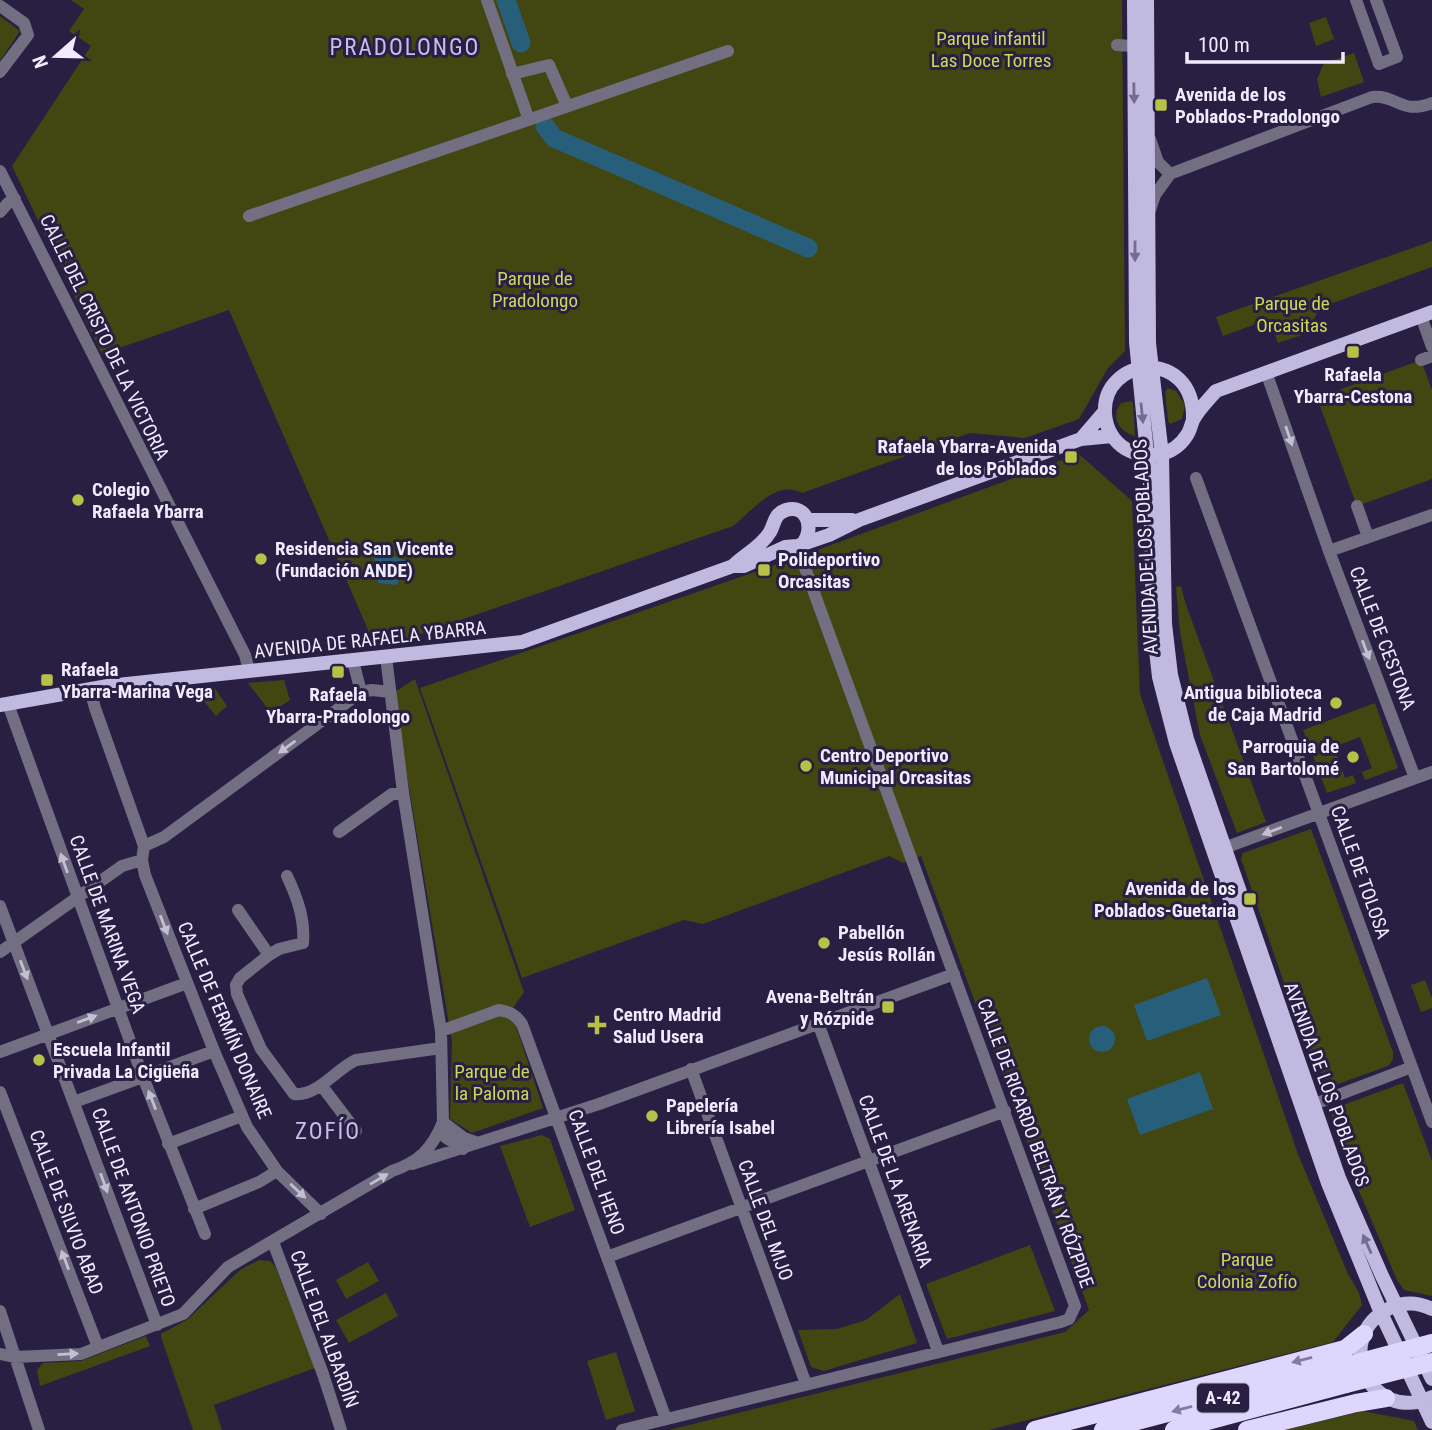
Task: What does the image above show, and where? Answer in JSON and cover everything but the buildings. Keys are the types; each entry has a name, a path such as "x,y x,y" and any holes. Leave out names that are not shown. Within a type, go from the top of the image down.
{"highway":[{"path":"1035,1430 1345,1349 1364,1334"},
{"name":"A-42","path":"1174,1430 1344,1375 1432,1343"},
{"name":"A-42","path":"1103,1430 1344,1375 1432,1362"},
{"path":"1247,1430 1386,1398"}],"main road":[{"name":"AVENIDA DE LOS POBLADOS","path":"1133,0 1137,369 1154,456"},
{"name":"AVENIDA DE LOS POBLADOS","path":"1147,0 1149,343 1153,367 1154,456 1150,484 1151,594 1159,677 1176,743 1351,1208 1432,1380"},
{"path":"1193,419 1216,391 1426,314"},
{"path":"1137,369 1153,367 1169,372 1183,382 1216,391"},
{"name":"AVENIDA DE RAFAELA YBARRA","path":"1081,439 1105,411 1109,392 1121,377 1137,369"},
{"path":"1105,411 1106,424 1121,447 1133,454 1154,456 1177,447 1188,435 1194,406 1183,382"},
{"name":"AVENIDA DE RAFAELA YBARRA","path":"4,705 90,689 522,642 733,566 752,564 859,520 1081,439 1112,436"},
{"name":"AVENIDA DE RAFAELA YBARRA","path":"733,566 754,551 772,530 775,517 782,511 799,511 808,520 859,520"},
{"path":"772,530 778,543 795,545 809,536 808,520"},
{"name":"AVENIDA DE LOS POBLADOS","path":"1220,854 1323,1170 1381,1313 1427,1399 1432,1422"},
{"path":"1427,1399 1399,1403 1386,1398 1371,1384 1361,1365 1361,1344 1371,1322 1396,1305 1418,1304 1432,1309"}],"street":[{"path":"487,0 529,120"},
{"path":"1356,0 1378,64 1397,57 1376,0"},
{"path":"0,6 24,23 28,35 0,72"},
{"path":"1118,45 1133,46"},
{"path":"249,216 728,51"},
{"path":"512,74 549,65 567,106"},
{"path":"1135,183 1148,174 1167,171 1372,97 1382,96 1409,108 1420,108 1432,103"},
{"path":"1148,131 1158,162 1167,171"},
{"path":"1149,213 1167,171"},
{"name":"CALLE DEL CRISTO DE LA VICTORIA","path":"1,174 248,661 249,670"},
{"path":"0,212 15,199"},
{"path":"1426,314 1432,347"},
{"name":"CALLE DE CESTONA","path":"1266,372 1329,551 1415,778"},
{"name":"CALLE DE TOLOSA","path":"1196,478 1432,1122"},
{"path":"1357,506 1368,537"},
{"name":"CALLE DE CESTONA","path":"1329,551 1432,515"},
{"name":"CALLE DE RICARDO BELTRÁN Y RÓZPIDE","path":"622,1430 1062,1322 1074,1313 1073,1297 795,545"},
{"path":"386,657 402,792 441,1031 445,1137 463,1149"},
{"path":"353,661 361,692"},
{"path":"0,952 122,866 142,860 144,846 90,689"},
{"path":"144,846 164,837 361,692 390,692"},
{"path":"361,692 384,700 392,713"},
{"name":"CALLE DE MARINA VEGA","path":"4,705 168,1144 205,1234"},
{"path":"1220,854 1319,813 1432,772"},
{"path":"339,832 392,794 402,792"},
{"name":"CALLE DE FERMÍN DONAIRE","path":"142,860 145,875 187,983 242,1116 277,1171 321,1214"},
{"path":"287,876 296,894 304,928 303,943 279,949 269,955 240,978 236,985 237,994 261,1049 294,1094 301,1095 321,1085 356,1059 441,1048"},
{"name":"CALLE DE ANTONIO PRIETO","path":"0,906 157,1325"},
{"path":"238,910 269,955"},
{"path":"0,1353 15,1357 81,1354 157,1325 183,1314 228,1267 392,1171 463,1149 475,1142 557,1119 954,974"},
{"path":"0,1052 187,983"},
{"name":"CALLE DEL HENO","path":"441,1031 499,1010 516,1016 522,1024 666,1419"},
{"name":"CALLE DE LA ARENARIA","path":"818,1023 938,1351"},
{"path":"74,1102 214,1051"},
{"path":"1312,1105 1412,1067"},
{"name":"CALLE DEL MIJO","path":"691,1069 806,1384"},
{"path":"321,1085 356,1131"},
{"name":"CALLE DE SILVIO ABAD","path":"0,1092 98,1347"},
{"path":"607,1257 1005,1111"},
{"path":"168,1144 242,1116"},
{"path":"443,1122 464,1138 475,1142"},
{"path":"412,1164 436,1140 443,1122"},
{"path":"194,1209 259,1182 277,1171"},
{"name":"CALLE DEL ALBARDÍN","path":"273,1242 323,1374 341,1430"},
{"path":"0,1311 39,1430"}],"green space":[{"name":"Parque de Pradolongo","path":"71,0 1122,0 1125,351 1108,368 1079,419 1025,438 970,433 802,493 783,490 765,499 733,526 397,642 369,632 229,310 102,354 12,166 91,46 69,31 84,9"},
{"path":"0,16 20,31 0,61"},
{"path":"1326,17 1334,39 1316,46 1309,23"},
{"path":"1354,53 1364,82 1321,97 1317,79 1324,63"},
{"name":"Parque de Orcasitas","path":"1432,241 1432,267 1319,308 1308,333 1278,343 1270,319 1223,336 1216,317"},
{"path":"1421,360 1432,390 1432,479 1357,506 1317,398"},
{"path":"1168,388 1176,391 1185,405 1182,419 1170,424 1165,392"},
{"path":"1131,401 1135,436 1125,431 1116,419 1121,403"},
{"name":"Centro Deportivo Municipal Orcasitas","path":"1079,454 1132,501 1140,694 1298,1154 1362,1305 1333,1342 989,1430 669,1430 1065,1332 1089,1310 921,856 903,863 889,856 703,924 684,920 522,978 420,688 812,552"},
{"path":"1181,586 1266,822 1237,833 1200,735 1180,632 1176,587"},
{"name":"Parque de la Paloma","path":"415,679 524,992 511,1011 543,1108 472,1133 450,1119 452,1042 393,693"},
{"path":"284,680 290,700 271,713 248,683"},
{"path":"214,687 227,706 216,716 194,689"},
{"path":"1375,703 1398,768 1365,780 1362,772 1372,768 1360,737 1334,747 1345,778 1353,775 1356,783 1327,793 1303,730"},
{"path":"1311,829 1393,1052 1393,1060 1388,1066 1327,1088 1314,1053 1307,1049 1241,859 1243,853"},
{"path":"1425,980 1432,998 1432,1008 1421,1012 1411,985"},
{"path":"1403,1083 1432,1161 1432,1296 1404,1290 1397,1280 1356,1184 1332,1118 1335,1108"},
{"path":"542,1135 550,1139 575,1210 530,1227 500,1146"},
{"path":"1030,1245 1055,1311 947,1339 926,1284"},
{"path":"259,1260 270,1261 275,1266 315,1368 214,1405 222,1430 193,1430 161,1334 188,1319 240,1270"},
{"path":"368,1262 379,1281 346,1299 336,1280"},
{"path":"386,1293 398,1316 349,1343 336,1320"},
{"path":"900,1294 917,1343 824,1371 811,1367 798,1330 837,1329 866,1320"},
{"path":"146,1336 150,1346 40,1386 37,1370 43,1363 81,1361"},
{"path":"616,1352 635,1411 606,1420 587,1361"},
{"path":"1363,1411 1414,1421 1418,1430 1285,1430"}],"water":[{"path":"374,557 396,557 406,561 397,585 378,583"},
{"path":"1207,978 1221,1015 1147,1041 1134,1005"},
{"path":"1102,1026 1111,1030 1115,1039 1111,1048 1102,1052 1093,1048 1089,1039 1093,1030"},
{"path":"1200,1072 1213,1109 1140,1135 1127,1099"}],"waterway":[{"path":"506,0 521,43"},
{"path":"545,126 554,138 808,248"}],"place":[{"name":"Avenida de los Poblados-Pradolongo","path":"1161,105"},
{"name":"Rafaela Ybarra-Cestona","path":"1353,352"},
{"name":"Rafaela Ybarra-Avenida de los Poblados","path":"1071,457"},
{"name":"Colegio Rafaela Ybarra","path":"78,500"},
{"name":"Residencia San Vicente (Fundación ANDE)","path":"261,559"},
{"name":"Polideportivo Orcasitas","path":"764,570"},
{"name":"Rafaela Ybarra-Pradolongo","path":"338,672"},
{"name":"Rafaela Ybarra-Marina Vega","path":"47,680"},
{"name":"Antigua biblioteca de Caja Madrid","path":"1336,703"},
{"name":"Parroquia de San Bartolomé","path":"1353,757"},
{"name":"Centro Deportivo Municipal Orcasitas","path":"806,766"},
{"name":"Avenida de los Poblados-Guetaria","path":"1250,899"},
{"name":"Pabellón Jesús Rollán","path":"824,943"},
{"name":"Avena-Beltrán y Rózpide","path":"888,1007"},
{"name":"Centro Madrid Salud Usera","path":"597,1025"},
{"name":"Escuela Infantil Privada La Cigüeña","path":"39,1060"},
{"name":"Papelería Librería Isabel","path":"652,1116"}],"district":[{"name":"PRADOLONGO","path":"405,47"},
{"name":"ZOFÍO","path":"328,1131"}],"park label":[{"name":"Parque infantil Las Doce Torres","path":"991,49"},
{"name":"Parque Colonia Zofío","path":"1247,1270"}]}
